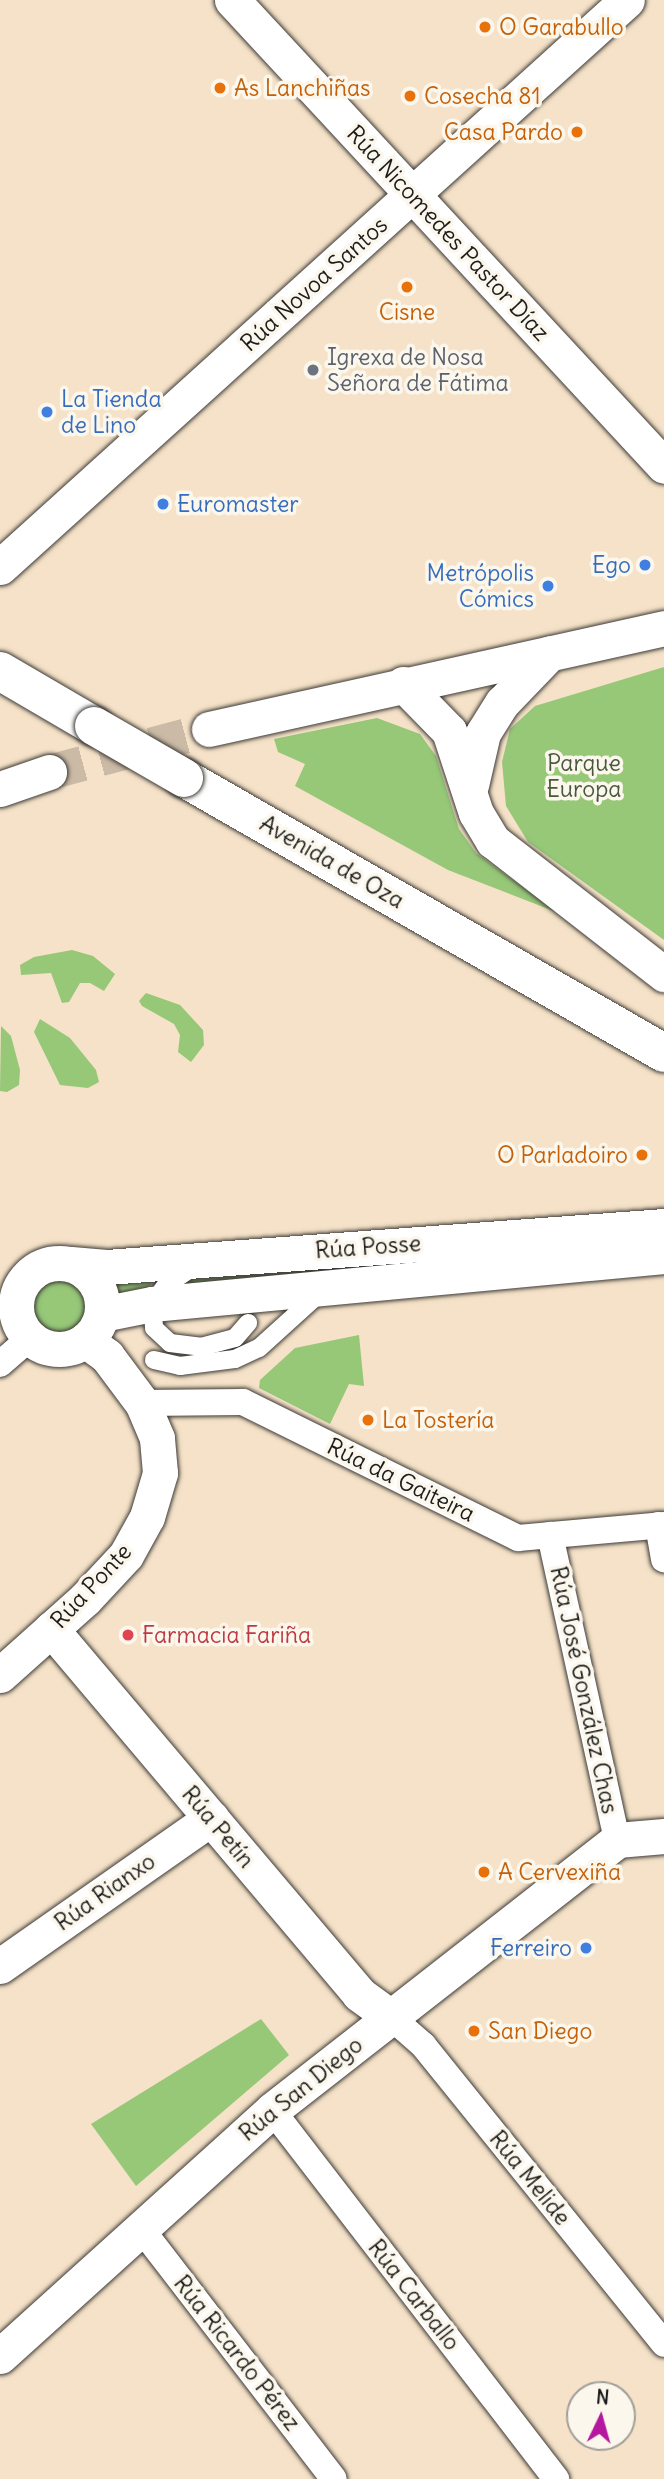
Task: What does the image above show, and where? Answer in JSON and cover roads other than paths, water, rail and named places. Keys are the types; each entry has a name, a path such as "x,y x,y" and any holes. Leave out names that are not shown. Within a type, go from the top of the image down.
{"street":[{"name":"Rúa Nicomedes Pastor Díaz","path":"232,0 661,456"},
{"name":"Rúa Novoa Santos","path":"0,567 627,0"},
{"path":"209,729 664,628"},
{"path":"471,785 484,733 502,703 550,653"},
{"name":"Avenida de Oza","path":"0,671 664,1053"},
{"path":"403,684 450,731 471,785 477,813 493,841 664,974"},
{"path":"0,789 49,772"},
{"name":"Rúa Posse","path":"71,1264 106,1267 664,1226"},
{"name":"Rúa Posse","path":"94,1327 152,1304 664,1256"},
{"path":"0,1364 15,1318 20,1286 36,1269 71,1264 92,1278 99,1289 94,1327 51,1348 15,1318"},
{"name":"Rúa Ponte","path":"0,1675 126,1555 147,1517 160,1456 142,1403 107,1356 94,1327"},
{"name":"Rúa da Gaiteira","path":"142,1403 243,1402 518,1538 661,1525"},
{"path":"661,1525 664,1559"},
{"name":"Rúa José González Chas","path":"550,1535 617,1840 664,1836"},
{"name":"Rúa Petín","path":"51,1629 359,1994 391,2017"},
{"name":"Rúa Rianxo","path":"0,1966 211,1818"},
{"name":"Rúa San Diego","path":"0,2356 139,2226 272,2110 617,1840"},
{"name":"Rúa Melide","path":"391,2017 423,2045 664,2344"},
{"name":"Rúa Carballo","path":"272,2110 556,2479"},
{"name":"Rúa Ricardo Pérez","path":"139,2226 334,2479"}],"lane":[{"path":"219,1258 186,1269 152,1304 154,1328 170,1343 201,1347 235,1338 248,1323"},
{"path":"154,1360 180,1366 235,1359 269,1340 326,1287"}],"tunnel":[{"path":"49,772 209,729"}],"place":[{"name":"O Garabullo","path":"485,27"},
{"name":"As Lanchiñas","path":"220,88"},
{"name":"Cosecha 81","path":"410,96"},
{"name":"Casa Pardo","path":"577,132"},
{"name":"Cisne","path":"407,287"},
{"name":"Igrexa de Nosa Señora de Fátima","path":"313,370"},
{"name":"La Tienda de Lino","path":"47,412"},
{"name":"Euromaster","path":"163,504"},
{"name":"Ego","path":"645,565"},
{"name":"Metrópolis Cómics","path":"548,586"},
{"name":"O Parladoiro","path":"642,1155"},
{"name":"La Tostería","path":"368,1420"},
{"name":"Farmacia Fariña","path":"128,1635"},
{"name":"A Cervexiña","path":"484,1872"},
{"name":"Ferreiro","path":"586,1948"},
{"name":"San Diego","path":"474,2031"}],"park label":[{"name":"Parque Europa","path":"584,776"}]}
